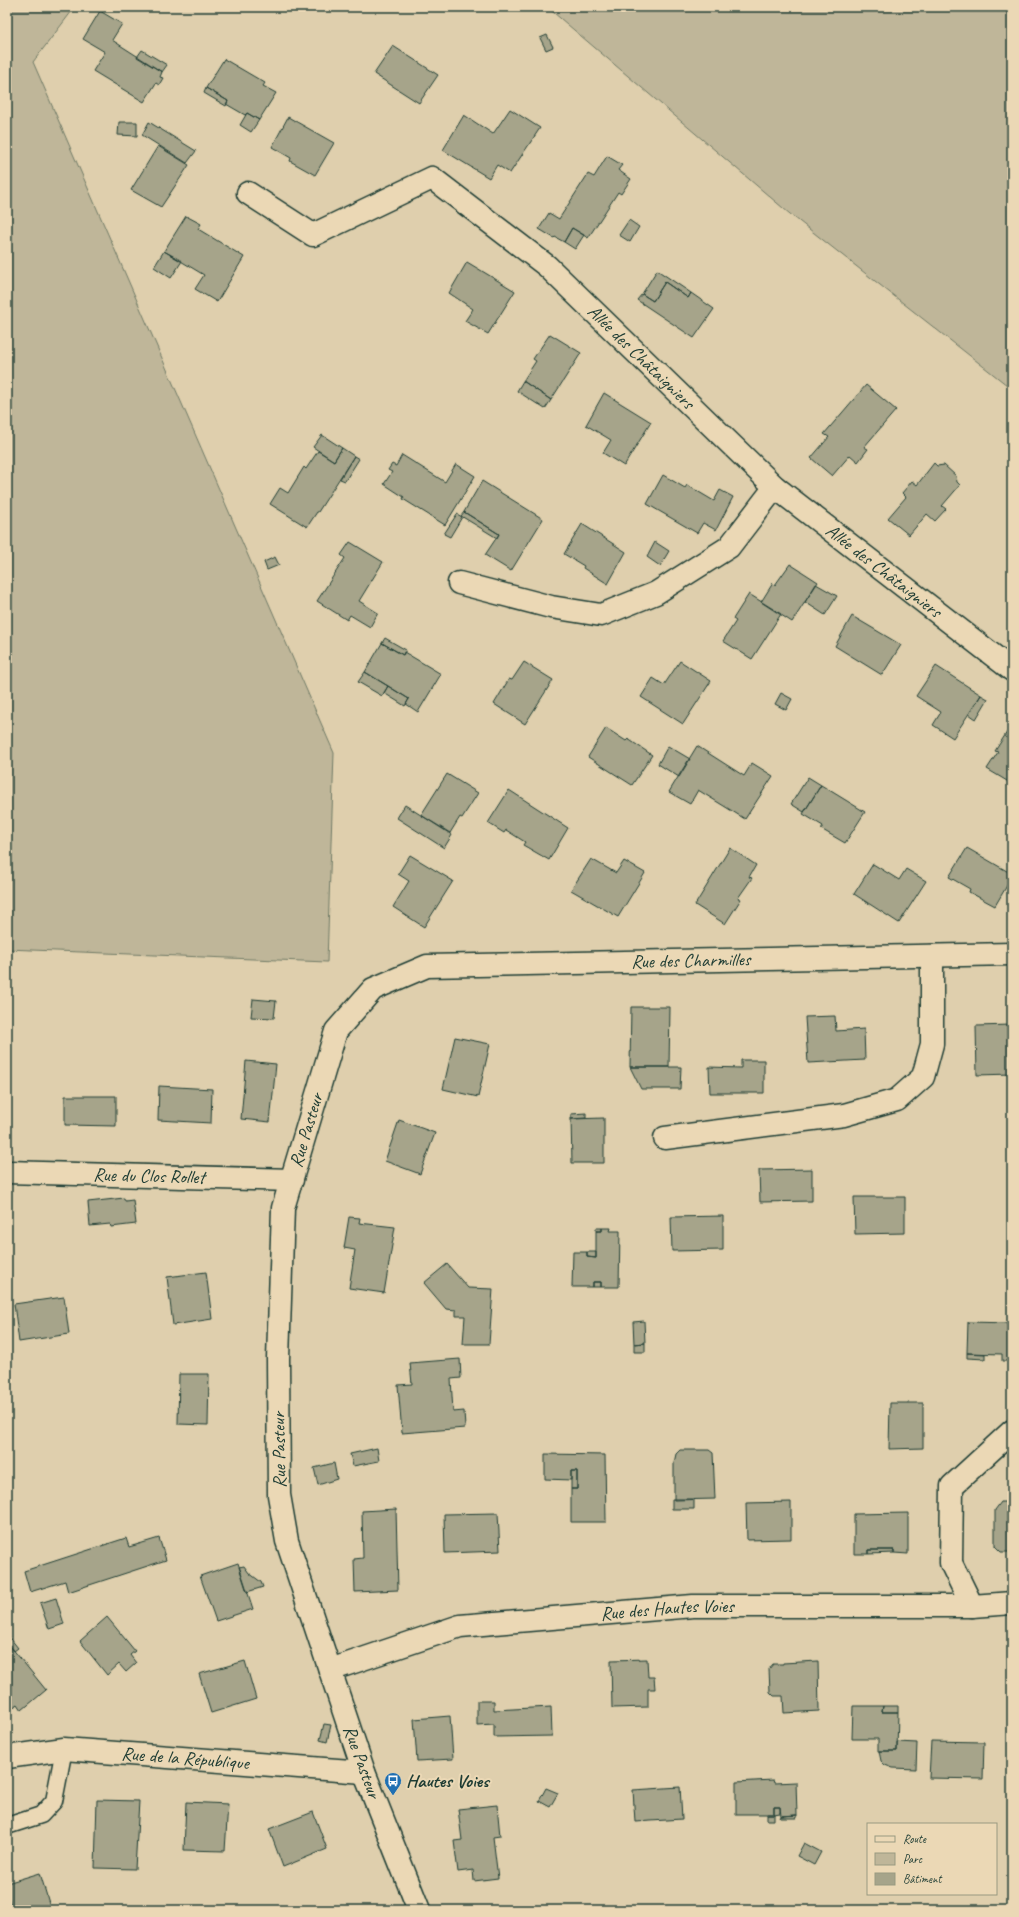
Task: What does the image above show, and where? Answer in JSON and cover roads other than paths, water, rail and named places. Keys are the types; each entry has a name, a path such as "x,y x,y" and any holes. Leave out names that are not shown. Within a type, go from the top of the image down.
{"street":[{"name":"Allée des Châtaigniers","path":"248,193 313,235 432,178 547,266 775,487 1012,670"},
{"path":"459,583 551,607 601,615 656,593 729,547 775,487"},
{"name":"Rue des Charmilles","path":"373,989 427,966 1012,954"},
{"path":"665,1138 844,1115 897,1100 923,1077 932,1044 932,956"},
{"name":"Rue Pasteur","path":"373,989 336,1031 283,1208 278,1359 280,1495 287,1542 364,1772 419,1910"},
{"name":"Rue du Clos Rollet","path":"7,1172 292,1180"},
{"path":"972,1606 951,1563 952,1486 1012,1431"},
{"name":"Rue des Hautes Voies","path":"330,1670 460,1626 693,1606 972,1606 1012,1603"},
{"name":"Rue de la République","path":"7,1757 64,1750 364,1772"}],"lane":[{"path":"7,1826 41,1815 54,1801 64,1750"}],"place":[{"name":"Hautes Voies","path":"393,1796"}]}
